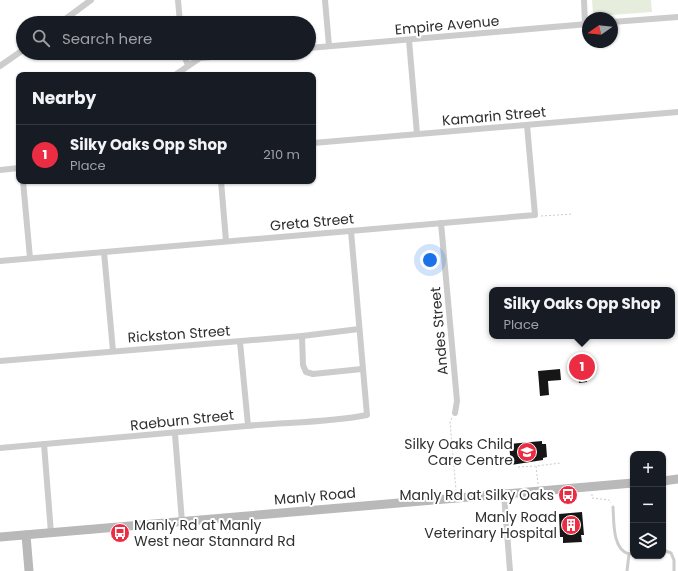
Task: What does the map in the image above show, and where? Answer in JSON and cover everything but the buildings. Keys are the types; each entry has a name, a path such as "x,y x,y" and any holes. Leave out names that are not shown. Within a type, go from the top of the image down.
{"main road":[{"path":"666,481 678,479"},
{"name":"Manly Road","path":"0,537 630,483"},
{"path":"26,535 30,571"}],"street":[{"path":"69,16 91,0"},
{"path":"178,0 179,16"},
{"path":"325,0 329,46"},
{"path":"584,0 586,12"},
{"path":"618,22 678,17"},
{"name":"Empire Avenue","path":"316,47 582,24"},
{"path":"409,40 416,134"},
{"path":"0,66 16,55"},
{"path":"186,60 188,65"},
{"path":"178,72 197,60"},
{"name":"Kamarin Street","path":"316,143 678,112"},
{"path":"527,125 535,215"},
{"path":"0,170 16,168"},
{"path":"23,184 30,258"},
{"path":"221,184 226,241"},
{"name":"Greta Street","path":"0,261 535,215"},
{"name":"Andes Street","path":"441,223 457,401 455,413"},
{"path":"302,336 303,365 306,372 313,374 362,369 351,231"},
{"path":"104,252 113,351"},
{"name":"Rickston Street","path":"0,361 240,342 359,329"},
{"path":"240,342 248,425"},
{"name":"Raeburn Street","path":"0,448 175,434 248,425 330,420 367,415 362,369"},
{"path":"175,434 182,522"},
{"path":"44,444 51,532"},
{"path":"504,494 510,571"}],"lane":[{"path":"613,507 617,543 624,552 630,554"},
{"path":"666,551 671,553 674,560 674,571"},
{"path":"627,571 630,558"}],"path":[{"path":"535,215 543,216 573,214"},
{"path":"455,413 450,422 456,491"},
{"path":"518,467 561,463"},
{"path":"536,466 538,484"},
{"path":"592,494 592,498 609,500 613,507"}],"green space":[{"path":"592,0 651,0 652,12 618,15 618,12 593,12"}],"place":[{"name":"Silky Oaks Opp Shop","path":"582,367"},
{"name":"Silky Oaks Child Care Centre","path":"527,452"},
{"name":"Manly Rd at Silky Oaks","path":"568,495"},
{"name":"Manly Road Veterinary Hospital","path":"571,525"},
{"name":"Manly Rd at Manly West near Stannard Rd","path":"120,533"}]}
